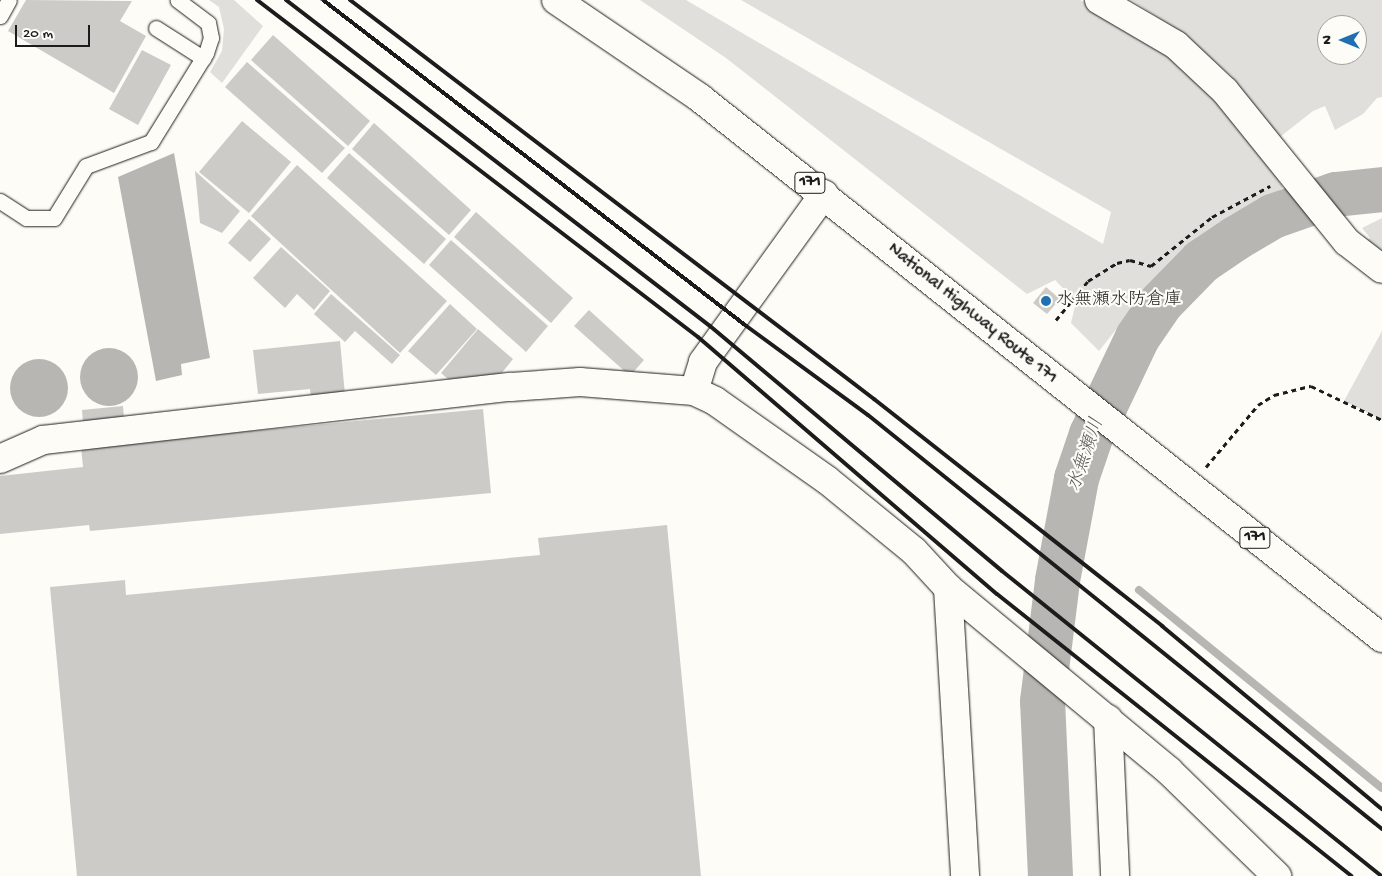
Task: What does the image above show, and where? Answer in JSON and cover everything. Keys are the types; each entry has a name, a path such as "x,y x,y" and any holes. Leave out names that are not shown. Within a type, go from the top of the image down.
{"main road":[{"name":"National Highway Route 171","path":"556,0 700,98 824,194 1054,380 1382,638"},
{"path":"1099,0 1176,45 1225,91 1347,242 1382,269"},
{"path":"694,391 703,362 824,194"},
{"path":"0,459 43,440 511,387 580,382 694,391 722,406 827,480 914,551 948,588 1169,771 1276,876"},
{"path":"948,588 965,876"},
{"path":"1108,719 1116,876"}],"lane":[{"path":"0,16 9,0"},
{"path":"0,201 26,218 54,218 86,166 151,142 203,58 211,38 208,23 178,0"},
{"path":"156,28 203,58"}],"path":[{"path":"1056,320 1088,281 1117,263 1130,260 1151,266 1212,217 1294,176"},
{"path":"1191,487 1258,405 1274,395 1311,386 1382,420"}],"shaded area":[{"path":"209,0 234,0 263,26 222,83 210,72 222,51 224,29 219,7"},
{"path":"640,0 686,0 1103,244 1111,212 741,0 1080,0 1143,32 1202,85 1260,149 1283,188 1200,237 1153,283 1099,351 1071,323 1076,302 1055,280 1027,294 726,58"},
{"path":"1131,0 1382,0 1382,97 1377,98 1363,114 1335,130 1325,106 1313,111 1280,137 1230,75 1172,26"},
{"path":"174,153 210,358 181,364 182,375 156,381 118,177"},
{"path":"1382,218 1382,260 1363,243 1370,238 1362,228"},
{"path":"1382,331 1382,420 1344,401"},
{"path":"109,348 120,350 130,356 136,366 138,377 136,388 130,398 120,404 109,406 98,404 88,398 82,388 80,377 82,366 88,356 98,350"},
{"path":"39,359 50,361 63,372 68,388 66,399 55,412 39,417 28,415 15,404 10,388 12,377 23,364"}],"building":[{"path":"26,0 132,1 120,21 146,36 114,93 8,31"},
{"path":"273,35 370,121 348,146 251,60"},
{"path":"142,50 171,65 138,125 109,109"},
{"path":"247,62 345,148 322,173 225,87"},
{"path":"242,121 291,162 249,213 199,172"},
{"path":"374,123 471,210 449,235 352,149"},
{"path":"349,153 446,239 424,264 327,178"},
{"path":"297,165 447,301 400,353 251,216"},
{"path":"195,171 240,211 222,233 200,223"},
{"path":"476,212 573,298 551,323 454,237"},
{"path":"249,219 271,239 250,262 228,243"},
{"path":"451,240 548,326 526,352 429,265"},
{"path":"281,247 330,291 314,310 297,294 285,308 253,278"},
{"name":"水無瀬水防倉庫","path":"1046,287 1060,299 1047,314 1033,303"},
{"path":"331,294 400,355 392,364 355,331 345,342 314,314"},
{"path":"450,304 477,329 436,375 408,351"},
{"path":"589,310 644,360 630,376 574,326"},
{"path":"478,329 513,359 496,380 455,385 441,373"},
{"path":"340,341 345,395 311,399 310,389 258,394 253,350"},
{"path":"123,406 124,419 83,423 82,410"},
{"path":"483,409 491,493 90,531 89,525 0,534 0,476 83,467 81,447"},
{"path":"667,525 701,876 77,876 50,587 125,580 126,595 540,555 538,538"}],"waterway":[{"name":"水無瀬川","path":"1050,876 1042,701 1057,580 1076,478 1091,434 1137,337 1161,302 1201,261 1235,238 1272,216 1335,194 1382,189"},
{"path":"1139,590 1382,788"}],"railway":[{"path":"257,0 698,337 997,594 1352,876"},
{"path":"286,0 710,326 1002,571 1381,876"},
{"path":"323,0 745,325 868,415 1382,829"},
{"path":"350,0 874,399 1162,626 1382,809"}],"place":[{"name":"水無瀬水防倉庫","path":"1046,301"}]}
